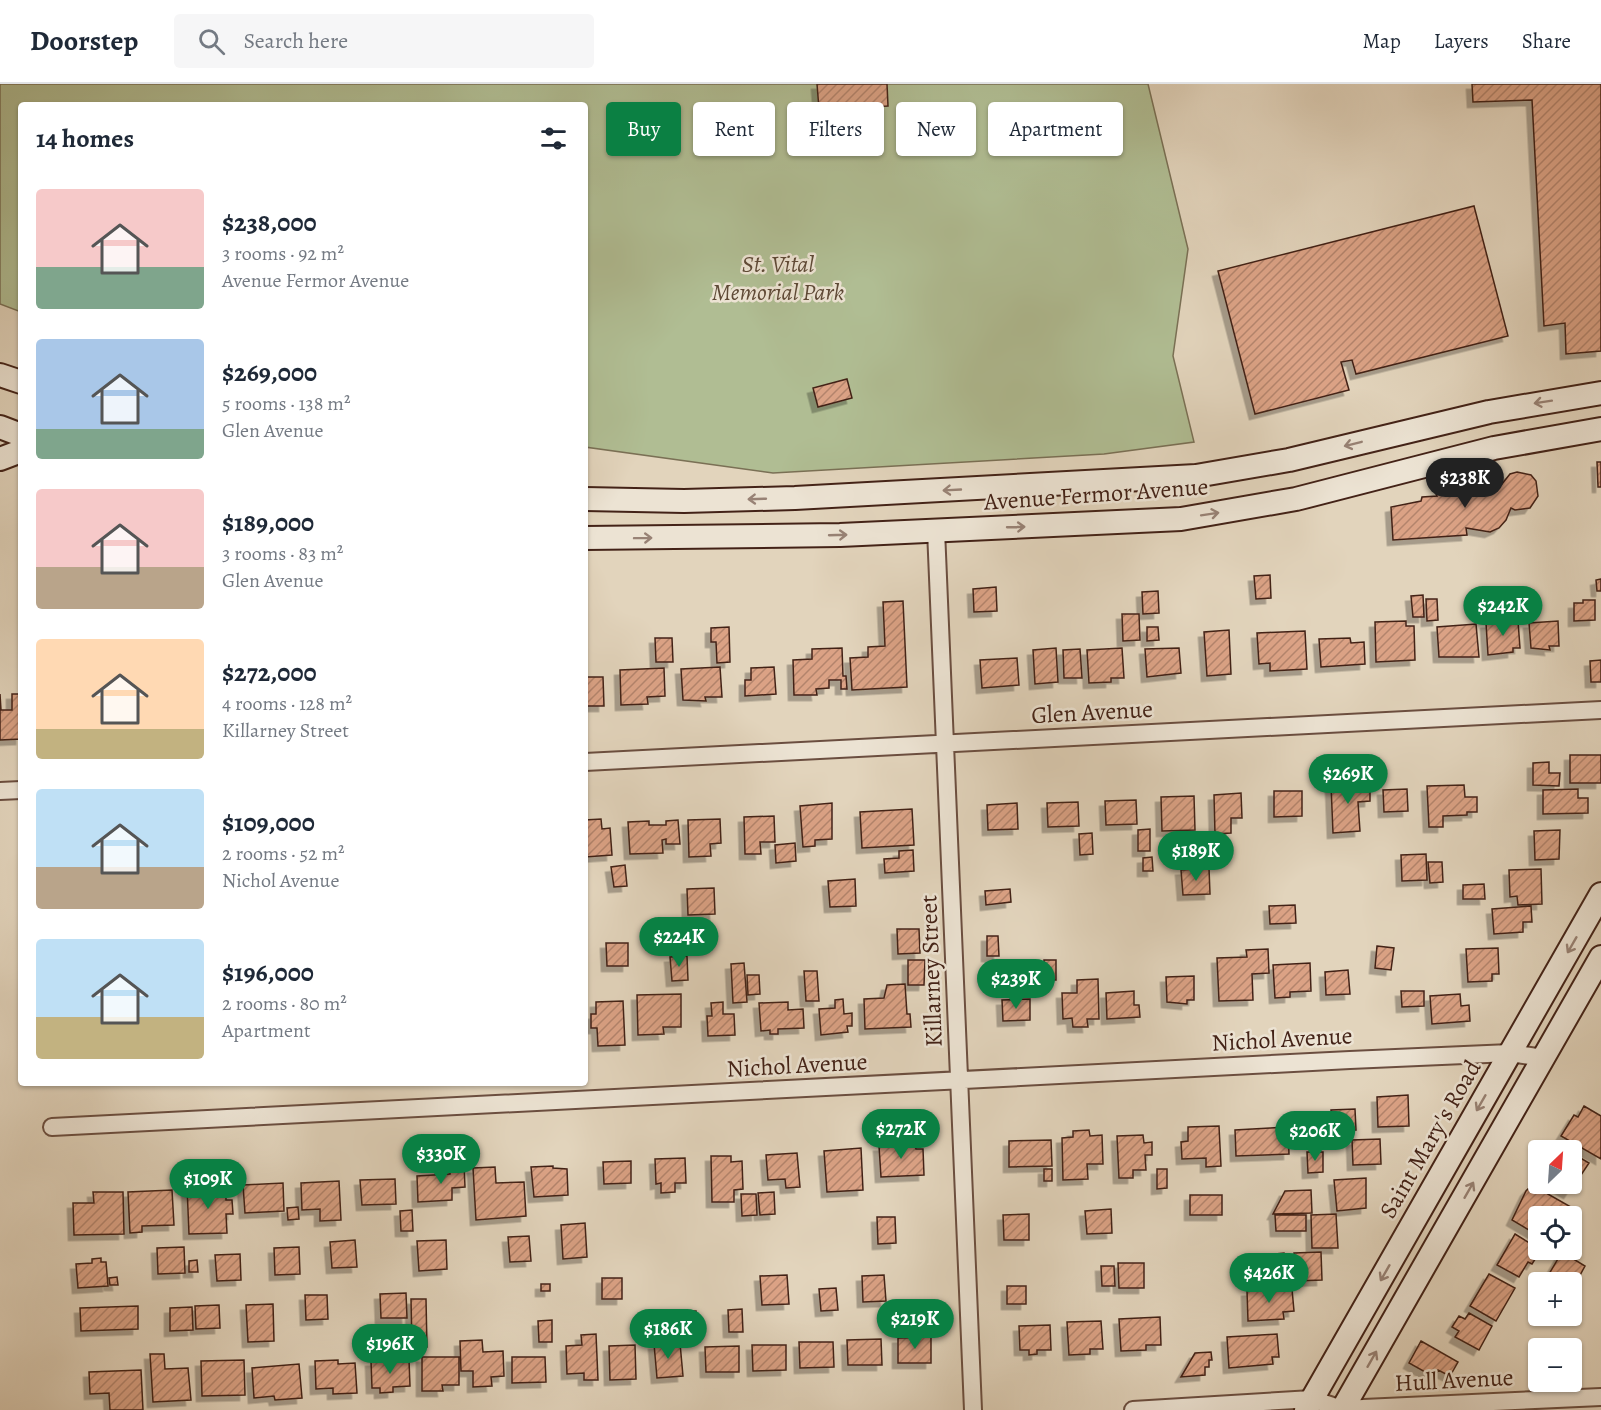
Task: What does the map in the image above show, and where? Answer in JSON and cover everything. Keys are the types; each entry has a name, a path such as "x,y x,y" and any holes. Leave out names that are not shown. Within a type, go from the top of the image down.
{"main road":[{"path":"0,375 18,381"},
{"name":"Avenue Fermor Avenue","path":"588,499 684,501 795,498 1196,476 1289,460 1489,412 1601,393"},
{"path":"0,427 18,434"},
{"name":"Avenue Fermor Avenue","path":"588,538 840,535 1152,521 1296,500 1494,448 1601,429"},
{"path":"0,459 18,452"},
{"name":"Saint Mary's Road","path":"1309,1405 1601,894"},
{"path":"1342,1410 1601,957"}],"street":[{"name":"Killarney Street","path":"936,530 944,744 954,911 973,1410"},
{"name":"Glen Avenue","path":"588,762 1601,710"},
{"path":"0,791 18,790"},
{"name":"Nichol Avenue","path":"52,1126 1510,1053 1544,1058"},
{"name":"Hull Avenue","path":"1309,1405 1342,1410 1601,1396"},
{"path":"1133,1410 1309,1405"}],"green space":[{"name":"St. Vital Memorial Park","path":"0,84 1148,84 1188,249 1173,356 1194,442 1104,454 773,473 588,447 588,102 18,102 18,311 0,304"}],"building":[{"path":"817,84 887,84 888,106 884,106 884,102 818,102"},
{"path":"1472,84 1601,84 1601,351 1566,354 1565,323 1544,326 1532,100 1473,102"},
{"path":"1474,206 1508,336 1356,374 1352,360 1341,362 1349,390 1255,414 1218,271"},
{"path":"847,379 852,398 818,407 813,388"},
{"path":"1597,462 1601,462 1601,487 1598,487"},
{"path":"1517,472 1531,475 1536,481 1538,496 1530,508 1515,510 1511,508 1506,520 1499,528 1490,532 1466,528 1467,535 1393,540 1391,507 1421,501 1422,497 1451,493 1451,489 1465,490 1482,479 1492,479 1502,484 1510,474"},
{"path":"1270,575 1271,598 1256,599 1254,576"},
{"path":"1601,579 1601,591 1597,591 1596,580"},
{"path":"996,587 997,611 974,612 973,589"},
{"path":"1158,591 1159,613 1143,614 1142,592"},
{"path":"1423,595 1424,617 1413,617 1411,596"},
{"path":"1426,599 1437,599 1438,620 1427,621"},
{"path":"1583,600 1595,600 1595,620 1574,621 1574,603 1583,603"},
{"path":"903,601 907,687 852,690 850,658 868,657 868,647 885,646 883,602"},
{"path":"1122,614 1139,614 1140,640 1123,641"},
{"path":"1406,621 1406,626 1414,626 1415,660 1376,662 1375,622"},
{"path":"1518,621 1520,648 1513,648 1513,652 1488,655 1486,623"},
{"path":"1558,621 1559,646 1549,646 1550,650 1531,648 1529,623"},
{"path":"1476,624 1479,657 1439,657 1437,627"},
{"path":"729,627 730,662 717,663 716,642 711,642 711,628"},
{"path":"1147,627 1158,627 1159,640 1147,641"},
{"path":"1229,630 1231,674 1207,676 1204,632"},
{"path":"1305,631 1307,669 1270,671 1270,663 1259,664 1257,633"},
{"path":"655,638 672,638 673,662 656,662"},
{"path":"1350,638 1351,643 1364,642 1365,664 1321,667 1319,639"},
{"path":"842,648 843,676 846,676 847,689 841,689 841,680 829,680 829,688 816,689 817,695 794,695 793,660 812,659 812,649"},
{"path":"1056,648 1058,682 1035,684 1033,650"},
{"path":"1122,648 1124,678 1111,678 1111,682 1089,683 1087,650"},
{"path":"1179,648 1181,673 1147,677 1145,649"},
{"path":"1080,649 1082,678 1064,678 1063,650"},
{"path":"1017,658 1019,685 982,688 980,660"},
{"path":"1601,660 1601,682 1591,682 1590,661"},
{"path":"720,667 722,697 705,697 706,701 683,700 681,669"},
{"path":"774,667 776,694 745,696 745,680 751,680 751,668"},
{"path":"664,668 665,696 647,697 648,704 621,705 620,670"},
{"path":"588,677 603,677 604,706 588,706"},
{"path":"0,694 1,710 12,710 12,694 18,694 18,739 0,740"},
{"path":"1570,755 1601,755 1601,783 1570,783"},
{"path":"1549,762 1549,773 1560,773 1559,786 1533,785 1533,763"},
{"path":"1370,780 1370,801 1358,802 1360,831 1333,833 1331,785"},
{"path":"1464,785 1465,797 1477,797 1477,812 1467,812 1467,815 1443,816 1443,827 1429,827 1427,786"},
{"path":"1407,789 1408,811 1384,812 1383,790"},
{"path":"1578,789 1578,798 1588,798 1588,813 1543,814 1543,790"},
{"path":"1274,791 1302,791 1302,816 1274,817"},
{"path":"1241,793 1242,818 1231,818 1231,833 1215,834 1214,795"},
{"path":"1194,796 1195,830 1162,831 1161,797"},
{"path":"1136,800 1137,824 1106,825 1105,801"},
{"path":"1078,802 1079,826 1048,827 1047,803"},
{"path":"832,803 832,839 815,840 815,846 803,847 800,806"},
{"path":"1017,803 1018,829 988,830 987,805"},
{"path":"912,809 914,845 862,848 860,812"},
{"path":"774,816 775,842 760,842 761,854 745,854 744,817"},
{"path":"601,819 602,829 610,828 612,855 588,857 588,820"},
{"path":"720,819 721,843 710,844 711,856 689,857 688,820"},
{"path":"678,820 680,844 666,844 666,839 662,840 663,853 630,854 628,822 649,821 649,825 666,825 666,821"},
{"path":"1150,829 1150,851 1138,851 1138,830"},
{"path":"1560,830 1559,859 1535,860 1534,831"},
{"path":"1092,833 1093,854 1080,855 1079,834"},
{"path":"795,843 796,861 776,863 775,845"},
{"path":"913,850 914,871 885,873 884,859 899,858 899,851"},
{"path":"1426,854 1427,880 1402,881 1401,855"},
{"path":"1152,857 1153,871 1143,871 1143,858"},
{"path":"1428,862 1442,862 1443,882 1430,883"},
{"path":"625,865 627,886 614,887 611,867"},
{"path":"1209,868 1210,894 1183,895 1181,870"},
{"path":"1541,869 1542,904 1518,905 1517,896 1510,897 1509,870"},
{"path":"855,879 856,906 830,907 828,881"},
{"path":"1484,884 1485,899 1463,899 1463,885"},
{"path":"714,888 715,914 688,915 687,889"},
{"path":"1010,889 1011,902 986,905 985,891"},
{"path":"1295,905 1296,923 1270,924 1269,906"},
{"path":"1531,906 1532,922 1523,922 1523,932 1494,934 1492,909"},
{"path":"897,929 919,929 920,953 898,954"},
{"path":"987,936 998,936 999,956 987,956"},
{"path":"606,943 628,943 628,966 607,966"},
{"path":"1377,946 1394,948 1391,970 1375,968"},
{"path":"1498,948 1499,974 1492,974 1492,981 1468,982 1466,949"},
{"path":"1268,949 1269,973 1252,974 1253,1000 1219,1001 1217,958 1247,957 1246,950"},
{"path":"687,956 688,980 672,981 670,957"},
{"path":"908,960 925,960 924,985 908,985"},
{"path":"1044,960 1056,960 1056,980 1044,980"},
{"path":"744,963 747,1002 733,1003 731,964"},
{"path":"1310,963 1311,991 1290,992 1290,997 1275,998 1273,965"},
{"path":"1348,970 1350,994 1326,995 1325,972"},
{"path":"804,971 817,971 819,1001 806,1001"},
{"path":"747,975 759,975 760,994 748,995"},
{"path":"1194,976 1194,1000 1187,1000 1187,1004 1167,1002 1166,977"},
{"path":"1098,979 1099,1019 1087,1019 1088,1027 1073,1027 1072,1018 1063,1019 1062,993 1077,993 1077,980"},
{"path":"905,984 907,1014 910,1014 911,1027 865,1029 864,999 884,998 887,985"},
{"path":"1134,991 1134,1005 1139,1005 1140,1017 1107,1019 1106,993"},
{"path":"1401,991 1424,991 1424,1006 1402,1007"},
{"path":"681,994 681,1027 663,1027 664,1034 638,1035 637,995"},
{"path":"1460,994 1461,1006 1469,1005 1470,1021 1432,1024 1430,996"},
{"path":"843,999 844,1014 852,1013 852,1026 847,1026 848,1032 821,1035 819,1009 835,1008 835,1000"},
{"path":"1030,999 1030,1020 1003,1021 1002,1000"},
{"path":"623,1001 625,1045 598,1046 597,1028 591,1028 591,1014 596,1014 596,1002"},
{"path":"723,1002 723,1014 734,1014 735,1035 708,1036 707,1016 712,1016 711,1003"},
{"path":"788,1002 788,1010 803,1009 804,1028 778,1029 778,1034 770,1034 770,1030 761,1031 759,1003"},
{"path":"1408,1095 1409,1126 1378,1127 1377,1097"},
{"path":"1584,1106 1601,1116 1601,1159 1582,1148 1582,1140 1568,1140 1561,1136 1574,1115 1578,1117"},
{"path":"1355,1109 1356,1130 1332,1131 1331,1110"},
{"path":"1219,1126 1221,1166 1206,1167 1206,1158 1182,1159 1181,1142 1188,1141 1188,1127"},
{"path":"1288,1127 1289,1154 1236,1156 1235,1130"},
{"path":"1089,1130 1090,1136 1102,1135 1103,1164 1087,1164 1088,1179 1063,1180 1062,1138 1073,1137 1073,1131"},
{"path":"1143,1135 1144,1143 1152,1142 1152,1155 1145,1155 1146,1170 1133,1170 1133,1178 1119,1178 1117,1136"},
{"path":"1380,1139 1381,1164 1353,1165 1352,1140"},
{"path":"1051,1140 1052,1166 1009,1167 1009,1141"},
{"path":"890,1141 901,1141 901,1146 915,1145 916,1149 923,1149 924,1175 881,1177 879,1146 891,1146"},
{"path":"861,1148 863,1190 827,1192 824,1151"},
{"path":"1307,1152 1323,1152 1323,1172 1308,1173"},
{"path":"797,1153 800,1187 786,1188 785,1179 768,1180 766,1155"},
{"path":"711,1156 731,1156 731,1162 742,1161 743,1189 734,1190 734,1202 712,1202"},
{"path":"685,1158 686,1183 675,1183 675,1192 661,1193 661,1183 656,1184 655,1159"},
{"path":"1582,1159 1589,1163 1582,1174"},
{"path":"631,1161 631,1183 604,1184 603,1162"},
{"path":"464,1164 465,1187 452,1188 452,1200 418,1202 417,1176 450,1174 450,1165"},
{"path":"553,1166 553,1168 567,1169 568,1195 534,1197 531,1167"},
{"path":"495,1167 496,1183 524,1182 526,1216 476,1220 473,1168"},
{"path":"1044,1169 1052,1169 1052,1181 1044,1181"},
{"path":"1157,1169 1167,1169 1167,1188 1157,1189"},
{"path":"1366,1178 1366,1208 1337,1211 1334,1180"},
{"path":"395,1179 396,1204 362,1205 360,1180"},
{"path":"339,1181 341,1220 320,1221 320,1209 302,1210 301,1183"},
{"path":"283,1183 284,1211 245,1213 243,1185"},
{"path":"226,1185 226,1200 232,1200 233,1214 226,1214 227,1233 189,1234 187,1187"},
{"path":"1528,1189 1528,1194 1548,1194 1569,1206 1528,1206 1528,1229 1512,1220"},
{"path":"172,1190 174,1225 142,1226 142,1232 130,1233 128,1192"},
{"path":"1311,1190 1312,1213 1273,1214 1285,1191"},
{"path":"93,1192 123,1192 124,1234 74,1235 73,1203 94,1203"},
{"path":"774,1192 775,1214 760,1215 758,1193"},
{"path":"741,1194 756,1194 757,1215 742,1216"},
{"path":"1190,1195 1222,1195 1222,1215 1190,1215"},
{"path":"298,1207 299,1219 288,1220 287,1208"},
{"path":"1111,1209 1112,1233 1087,1234 1085,1211"},
{"path":"412,1210 413,1231 401,1231 400,1211"},
{"path":"1029,1214 1029,1240 1004,1240 1003,1215"},
{"path":"1336,1214 1338,1248 1312,1248 1311,1215"},
{"path":"1275,1215 1306,1215 1306,1231 1276,1231"},
{"path":"877,1217 895,1217 896,1243 878,1244"},
{"path":"585,1223 587,1257 563,1259 561,1225"},
{"path":"1515,1234 1528,1242 1528,1260 1535,1260 1532,1264 1528,1262 1519,1277 1497,1265"},
{"path":"529,1236 531,1261 510,1262 508,1237"},
{"path":"355,1240 357,1267 332,1268 330,1242"},
{"path":"446,1240 447,1269 419,1271 417,1241"},
{"path":"184,1247 185,1273 158,1274 157,1248"},
{"path":"299,1247 300,1274 275,1275 274,1248"},
{"path":"1321,1252 1322,1280 1295,1281 1294,1253"},
{"path":"1284,1253 1286,1276 1256,1279 1254,1256"},
{"path":"240,1254 241,1280 217,1281 215,1255"},
{"path":"101,1258 101,1262 106,1262 108,1286 78,1288 76,1264 92,1263 92,1259"},
{"path":"197,1260 198,1272 189,1272 189,1261"},
{"path":"1557,1260 1575,1260 1585,1266 1582,1272 1550,1272"},
{"path":"1118,1263 1144,1263 1144,1288 1119,1288"},
{"path":"1101,1266 1114,1266 1115,1286 1102,1286"},
{"path":"1489,1274 1515,1288 1496,1321 1470,1306"},
{"path":"787,1275 789,1304 762,1305 760,1276"},
{"path":"884,1275 886,1301 863,1302 862,1276"},
{"path":"117,1277 118,1285 110,1285 109,1278"},
{"path":"602,1278 622,1278 622,1299 602,1299"},
{"path":"541,1284 550,1284 550,1291 541,1291"},
{"path":"1007,1286 1026,1286 1026,1304 1007,1304"},
{"path":"836,1288 838,1310 821,1311 819,1289"},
{"path":"1292,1289 1294,1311 1283,1312 1284,1319 1248,1321 1247,1291"},
{"path":"406,1293 407,1318 381,1318 380,1294"},
{"path":"305,1295 327,1295 328,1319 306,1320"},
{"path":"411,1299 426,1299 427,1347 412,1348"},
{"path":"273,1304 274,1341 248,1342 246,1305"},
{"path":"219,1305 220,1328 196,1329 195,1306"},
{"path":"138,1306 138,1329 81,1331 80,1308"},
{"path":"192,1307 193,1330 170,1331 170,1308"},
{"path":"742,1309 743,1332 729,1332 728,1310"},
{"path":"675,1311 696,1311 697,1334 682,1335 681,1323 676,1324"},
{"path":"1469,1313 1492,1326 1479,1350 1455,1337 1459,1331 1452,1327 1459,1316 1465,1319"},
{"path":"1160,1317 1161,1345 1146,1345 1146,1350 1121,1351 1119,1319"},
{"path":"552,1320 552,1342 539,1342 538,1321"},
{"path":"1101,1321 1103,1349 1090,1349 1090,1354 1069,1355 1067,1322"},
{"path":"1050,1325 1051,1350 1037,1350 1037,1354 1029,1355 1029,1350 1020,1350 1019,1326"},
{"path":"596,1334 598,1380 584,1380 584,1373 567,1374 566,1346 582,1345 581,1335"},
{"path":"1277,1334 1279,1357 1272,1357 1273,1364 1229,1368 1227,1337"},
{"path":"931,1337 931,1363 898,1363 898,1338"},
{"path":"881,1339 882,1365 848,1365 847,1340"},
{"path":"482,1340 483,1352 503,1351 504,1376 491,1377 492,1386 473,1387 473,1371 461,1371 460,1341"},
{"path":"1421,1341 1458,1362 1450,1376 1438,1370 1434,1377 1409,1363"},
{"path":"799,1342 833,1342 834,1367 800,1368"},
{"path":"680,1343 683,1376 657,1378 654,1344"},
{"path":"635,1345 636,1379 610,1380 609,1346"},
{"path":"752,1345 786,1345 786,1370 753,1371"},
{"path":"739,1346 739,1372 706,1372 705,1347"},
{"path":"1211,1352 1212,1360 1209,1360 1209,1367 1205,1367 1205,1375 1181,1377 1195,1353"},
{"path":"150,1354 164,1354 165,1369 188,1368 191,1400 153,1402"},
{"path":"422,1357 459,1357 459,1385 442,1385 443,1391 422,1391"},
{"path":"512,1357 545,1357 546,1382 512,1383"},
{"path":"244,1360 245,1395 202,1396 201,1361"},
{"path":"338,1360 338,1364 355,1363 357,1393 333,1394 333,1388 316,1389 315,1361"},
{"path":"409,1360 410,1386 393,1387 393,1392 380,1393 380,1388 372,1388 371,1361"},
{"path":"299,1364 302,1398 275,1400 274,1396 254,1398 252,1368"},
{"path":"141,1370 143,1410 110,1410 109,1393 90,1394 89,1372"}]}
